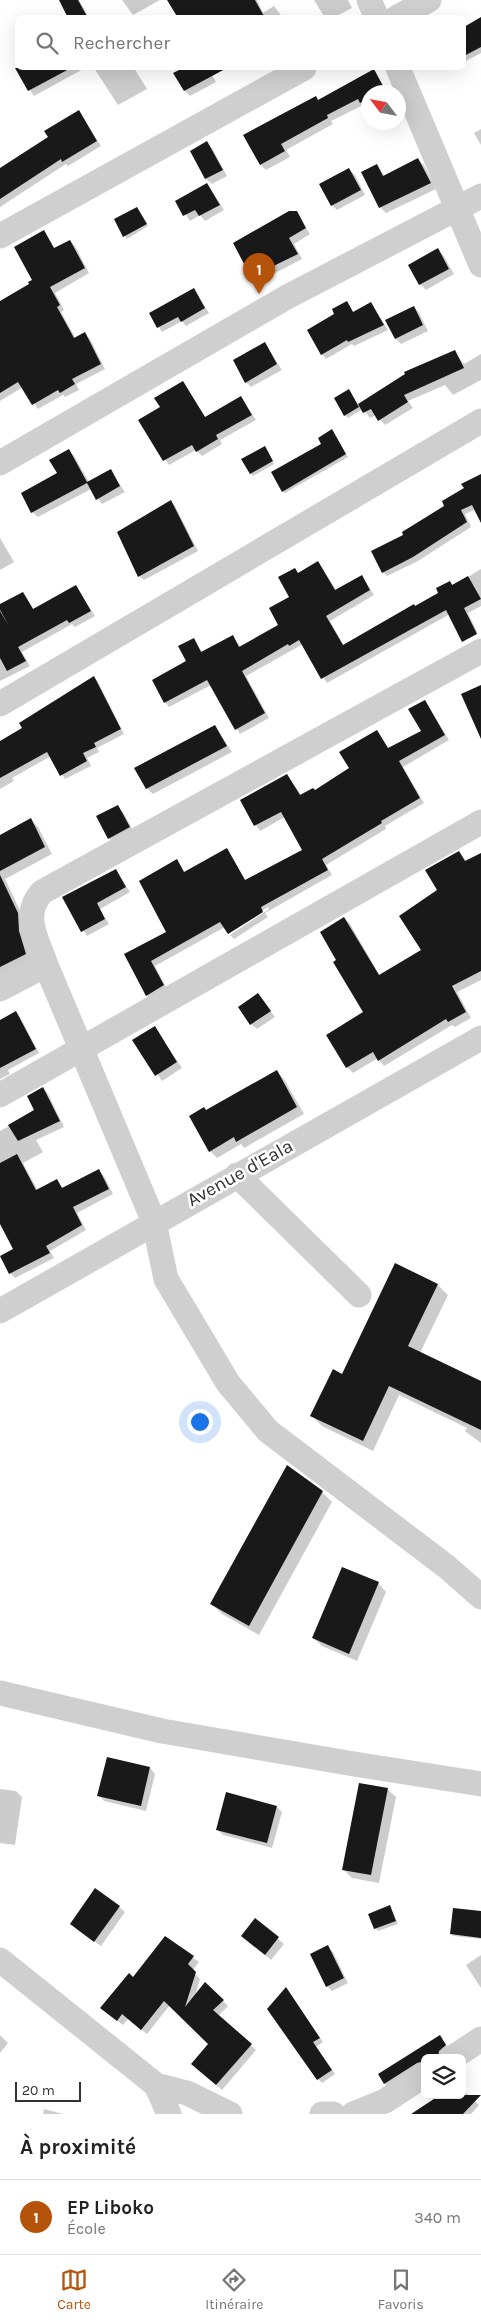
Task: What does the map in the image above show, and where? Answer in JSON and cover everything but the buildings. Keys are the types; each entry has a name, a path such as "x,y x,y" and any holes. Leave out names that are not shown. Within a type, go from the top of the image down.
{"street":[{"path":"369,0 376,15"},
{"path":"402,15 430,0"},
{"path":"0,236 300,70"},
{"path":"399,70 481,265"},
{"path":"0,463 287,297 481,196"},
{"path":"0,704 481,421"},
{"path":"481,652 42,892 31,907 31,917 46,965 154,1222 166,1279 228,1383 268,1431 447,1567 481,1597"},
{"path":"0,1096 481,822"},
{"path":"0,989 46,965"},
{"name":"Avenue d'Eala","path":"0,1310 481,1038"},
{"path":"237,1175 359,1295"},
{"path":"0,1693 162,1731 481,1784"},
{"path":"0,1960 156,2085 187,2093 230,2114"},
{"path":"458,2054 481,2039"},
{"path":"353,2114 385,2101 421,2078"},
{"path":"156,2085 169,2114"},
{"path":"322,2114 333,2114"}],"place":[{"name":"EP Liboko","path":"259,294"}]}
